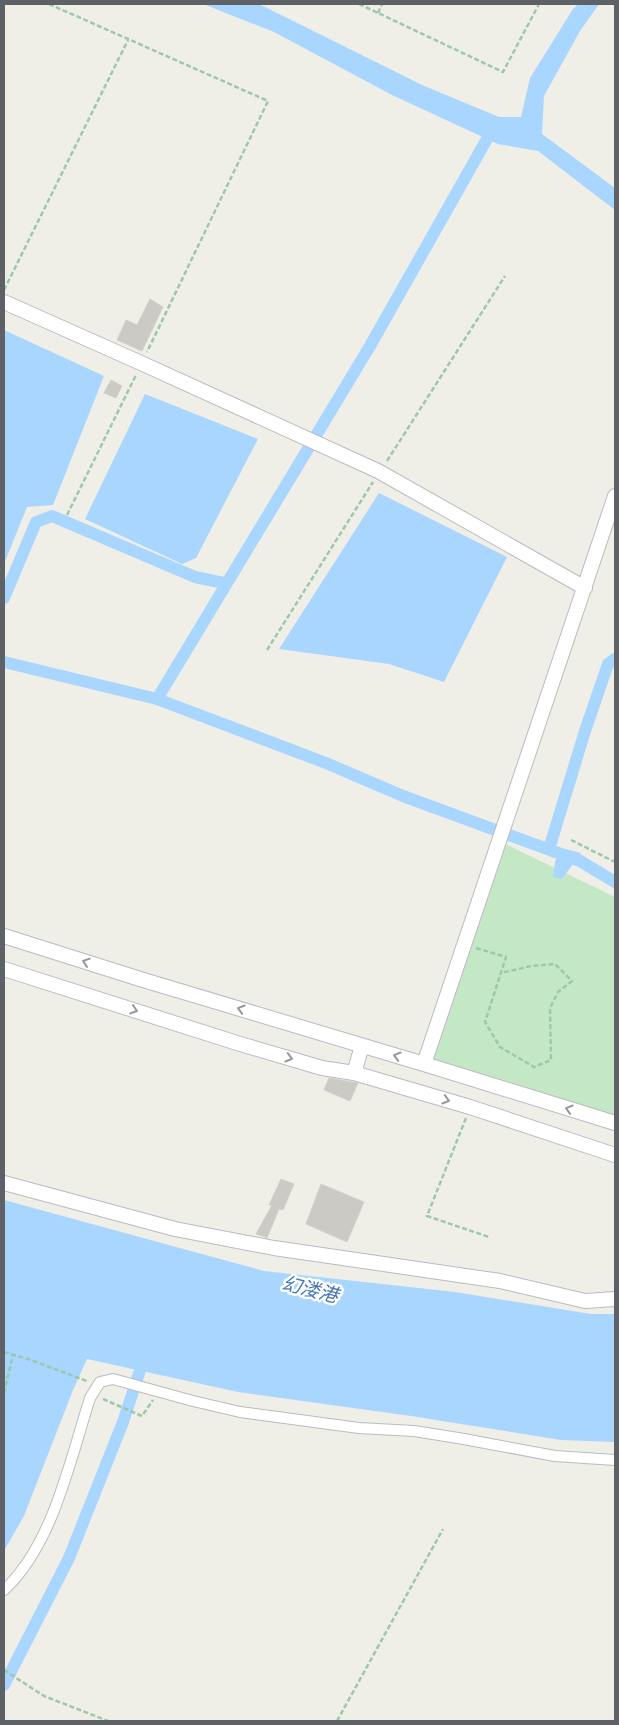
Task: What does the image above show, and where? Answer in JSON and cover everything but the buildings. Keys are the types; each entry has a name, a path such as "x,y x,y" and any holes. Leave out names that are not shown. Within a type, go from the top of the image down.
{"main road":[{"path":"4,302 378,471 585,588"},
{"path":"424,1064 615,496"},
{"path":"4,936 615,1124"},
{"path":"4,969 237,1043 322,1068 354,1073 470,1107 615,1154"},
{"path":"354,1073 362,1046"},
{"path":"4,1183 175,1229 250,1244 500,1281 585,1301 615,1299"}],"street":[{"path":"4,1590 28,1561 44,1534 92,1394 100,1382 114,1379 240,1412 359,1428 432,1434 555,1456 615,1460"}],"path":[{"path":"49,4 268,101 67,515"},
{"path":"359,4 503,72 539,4"},
{"path":"378,13 382,4"},
{"path":"4,292 129,39"},
{"path":"571,840 615,862"},
{"path":"464,945 506,957 485,1022 500,1047 534,1067 551,1060 550,1008 558,992 572,981 555,964 531,966 501,973"},
{"path":"470,1107 426,1216 489,1237"},
{"path":"4,1352 98,1385"},
{"path":"4,1393 13,1355"},
{"path":"92,1394 142,1416 158,1392"},
{"path":"336,1721 443,1529"},
{"path":"4,1670 44,1696 108,1721"}],"green space":[{"path":"499,841 615,897 615,1123 424,1064"}],"water":[{"path":"203,4 259,4 422,85 499,117 521,117 530,78 573,9 578,4 599,4 580,31 544,96 542,134 615,188 615,210 538,151 498,144 392,95 274,32"},
{"path":"4,330 104,376 53,505 27,507 4,564"},
{"path":"145,394 258,439 196,558 182,564 85,519"},
{"path":"379,493 507,557 444,682 389,664 279,649"},
{"path":"561,848 581,853 562,879 553,877 555,862"},
{"name":"幻溇港","path":"4,1200 264,1271 455,1292 591,1314 615,1314 615,1442 561,1440 411,1416 238,1392 87,1359 24,1516 4,1551"}],"waterway":[{"path":"157,699 370,346 487,139"},
{"path":"4,598 36,522 52,516 195,577 224,583"},
{"path":"549,849 585,731 608,664 615,659"},
{"path":"4,662 157,699 326,763 403,796 580,861 615,882"},
{"path":"4,1685 69,1558 123,1422 145,1355"}]}
